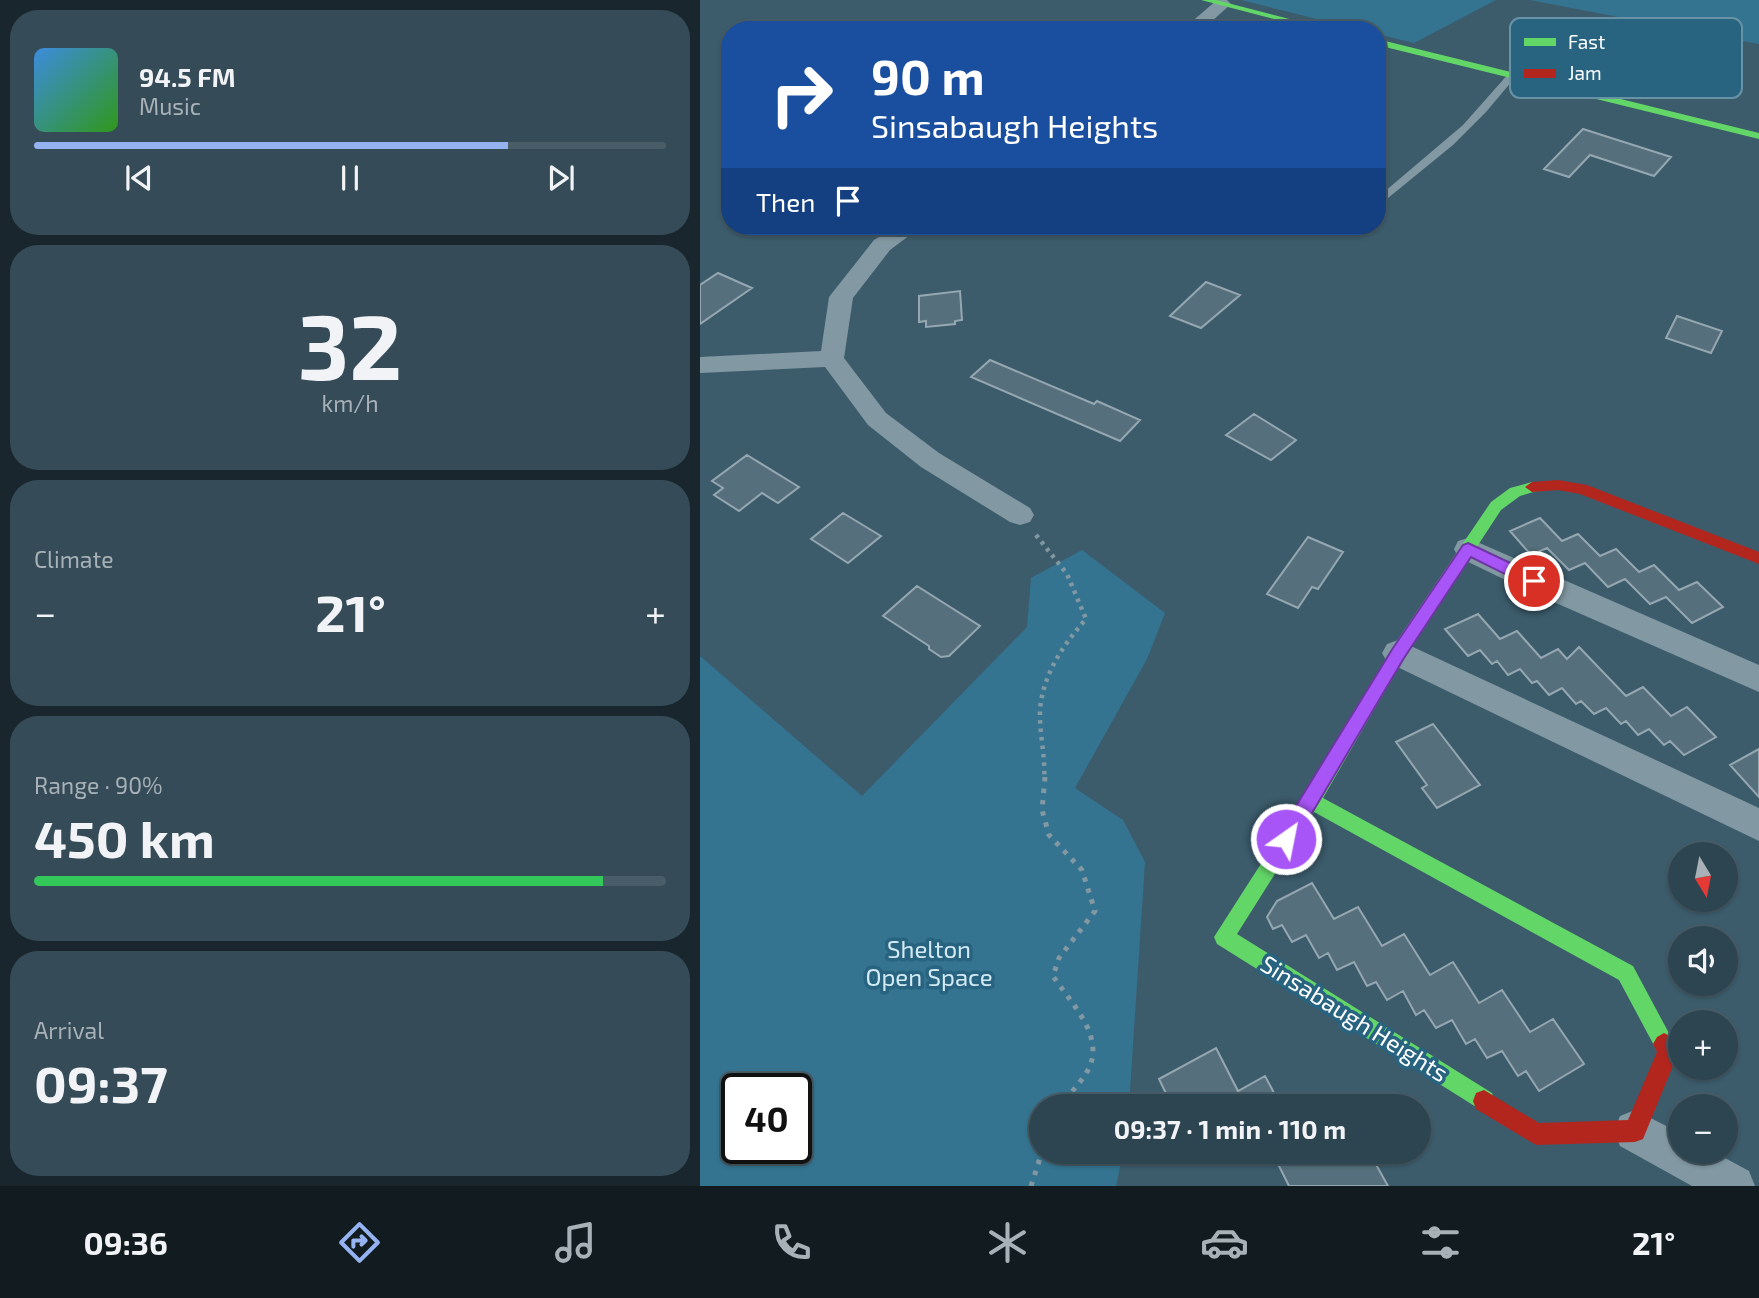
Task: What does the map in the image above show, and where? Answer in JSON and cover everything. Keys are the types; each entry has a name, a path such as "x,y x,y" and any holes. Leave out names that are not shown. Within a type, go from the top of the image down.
{"street":[{"path":"1205,0 1292,21"},
{"path":"1202,21 1223,4"},
{"path":"1386,43 1510,73"},
{"path":"1608,98 1759,136"},
{"path":"897,235 882,245 841,297 832,359 877,419 930,460 1020,515"},
{"path":"700,365 832,359"},
{"name":"Sinsabaugh Heights","path":"1635,1131 1536,1134 1224,937 1311,801 1398,653 1496,506 1508,495 1521,488 1549,484 1567,485 1603,496 1759,558"},
{"path":"1468,549 1534,581 1759,679"},
{"path":"1398,653 1759,824"},
{"path":"1311,801 1626,973 1668,1051 1635,1131 1734,1186"}],"lane":[{"path":"1386,197 1414,175 1492,102 1510,78"}],"path":[{"path":"1020,515 1066,574 1086,619 1064,644 1053,664 1041,702 1045,772 1042,810 1049,835 1082,870 1095,911 1090,921 1055,961 1053,976 1085,1024 1093,1047 1090,1065 1067,1094"},
{"path":"1031,1186 1038,1164"}],"green space":[{"path":"1241,0 1496,0 1414,43 1386,36 1386,21 1324,21"},
{"path":"1530,0 1759,0 1759,44 1742,41 1742,18 1624,18"},
{"name":"Shelton Open Space","path":"1082,550 1165,613 1147,659 1075,788 1123,820 1145,862 1130,1094 1029,1094 1029,1164 1121,1164 1116,1186 700,1186 700,656 862,796 1027,627 1031,578"}],"building":[{"path":"1583,129 1671,157 1654,176 1590,155 1569,177 1544,169"},
{"path":"718,273 752,288 700,324 700,285"},
{"path":"1206,282 1240,295 1201,328 1170,316"},
{"path":"960,291 962,320 955,321 955,324 926,327 926,321 919,322 919,296"},
{"path":"1677,316 1722,331 1711,353 1666,338"},
{"path":"990,360 1094,404 1097,401 1140,420 1120,441 971,377"},
{"path":"1254,414 1296,440 1271,460 1226,435"},
{"path":"747,455 799,487 778,503 762,493 739,511 714,495 723,488 712,481"},
{"path":"843,513 881,536 848,563 811,539"},
{"path":"1540,518 1562,541 1578,534 1600,556 1616,549 1639,572 1654,565 1679,590 1697,582 1723,607 1692,623 1666,597 1650,604 1625,579 1608,587 1585,563 1569,570 1547,548 1531,555 1510,531"},
{"path":"1308,537 1343,552 1318,589 1312,587 1298,608 1267,594"},
{"path":"917,586 980,626 949,656 941,657 883,616"},
{"path":"1478,614 1500,639 1517,631 1541,658 1558,649 1567,659 1579,647 1626,696 1643,687 1671,716 1687,707 1716,737 1684,755 1670,741 1664,745 1649,729 1638,735 1626,721 1621,724 1606,708 1594,714 1581,701 1576,704 1562,688 1549,695 1537,681 1532,683 1520,669 1508,675 1497,661 1492,664 1480,650 1468,656 1445,629"},
{"path":"1433,724 1480,785 1437,808 1422,788 1427,785 1396,742"},
{"path":"1759,749 1759,797 1730,765"},
{"path":"1312,883 1334,919 1358,907 1382,946 1404,934 1430,975 1453,962 1479,1003 1502,990 1530,1032 1553,1019 1584,1064 1539,1091 1526,1071 1518,1076 1502,1051 1487,1058 1475,1039 1466,1044 1452,1020 1436,1028 1424,1010 1416,1015 1403,991 1387,1000 1376,982 1367,986 1354,962 1337,970 1328,953 1319,958 1306,935 1292,942 1282,925 1273,929 1267,917 1277,901"},
{"path":"1216,1048 1238,1091 1265,1076 1275,1094 1166,1094 1159,1079"},
{"path":"1278,1164 1376,1164 1388,1186 1289,1186"}],"traffic: fast":[{"path":"1205,0 1291,21"},
{"path":"1386,44 1510,75"},
{"path":"1605,98 1759,136"},
{"path":"1311,801 1398,653 1496,506 1515,492 1532,487"},
{"path":"1311,801 1626,973 1664,1044"},
{"path":"1311,801 1224,937 1484,1101"}],"traffic: jam":[{"path":"1532,487 1558,485 1582,489 1759,558"},
{"path":"1484,1101 1536,1134 1635,1131 1668,1051 1664,1044"}],"route":[{"path":"1286,839 1398,653 1468,549 1534,581"}]}
